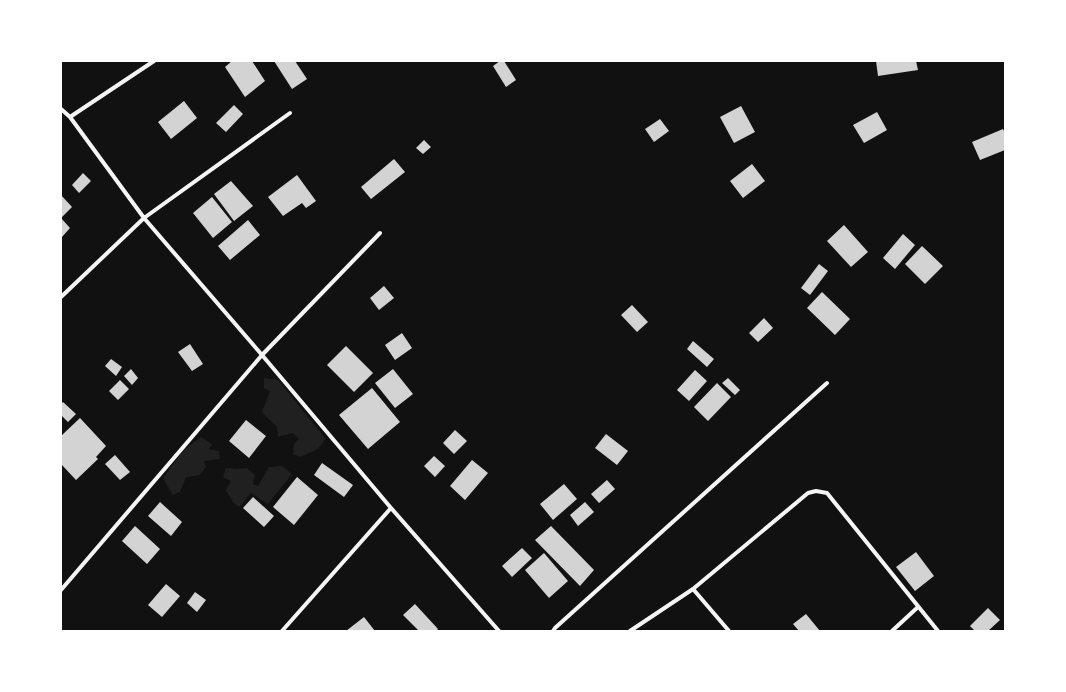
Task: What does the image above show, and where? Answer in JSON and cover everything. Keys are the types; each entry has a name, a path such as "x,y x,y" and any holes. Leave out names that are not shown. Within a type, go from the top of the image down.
{"street":[{"path":"70,117 154,61"},
{"path":"61,109 70,117 144,218 391,508 499,631"},
{"path":"61,297 144,218 290,113"},
{"path":"61,590 262,355 380,233"},
{"path":"553,631 827,383"},
{"path":"630,631 693,589 808,493 816,491 827,493 938,631"},
{"path":"282,631 391,508"},
{"path":"693,589 729,631"},
{"path":"892,631 918,607"}],"shaded area":[{"path":"264,378 278,380 325,438 318,448 300,457 293,454 294,444 299,439 293,433 278,437 277,427 262,412 270,391 264,388"},
{"path":"201,437 212,444 209,449 219,451 220,459 204,461 206,467 200,475 186,477 180,492 173,495 163,478 184,450"},
{"path":"282,466 292,474 268,504 251,493 239,507 233,502 226,490 231,481 223,477 226,468 247,468 255,475 253,484 258,486 269,467"}],"building":[{"path":"232,61 252,61 265,81 245,97 225,67"},
{"path":"274,61 295,61 307,79 292,89"},
{"path":"500,61 504,61 516,80 506,87 493,66"},
{"path":"876,61 916,61 918,70 878,76"},
{"path":"184,101 197,118 171,139 158,122"},
{"path":"234,105 243,114 226,132 216,123"},
{"path":"741,106 755,132 734,143 720,117"},
{"path":"877,112 887,130 864,143 853,125"},
{"path":"660,119 669,131 654,142 645,129"},
{"path":"1003,129 1005,133 1005,150 980,160 972,142"},
{"path":"424,140 431,147 423,154 416,148"},
{"path":"394,159 405,172 371,199 361,187"},
{"path":"752,164 765,181 743,198 730,181"},
{"path":"83,173 91,181 79,193 72,185"},
{"path":"297,175 316,201 306,208 302,203 283,216 268,197"},
{"path":"231,181 253,206 234,221 214,194"},
{"path":"61,195 72,207 61,218"},
{"path":"212,197 232,222 213,238 193,213"},
{"path":"61,218 70,228 62,237 61,236"},
{"path":"248,220 260,235 230,260 218,246"},
{"path":"844,225 868,252 851,267 827,241"},
{"path":"903,234 915,245 895,269 883,258"},
{"path":"922,246 943,266 925,284 905,264"},
{"path":"819,264 828,271 810,295 801,288"},
{"path":"384,286 394,298 379,310 370,298"},
{"path":"822,292 850,319 835,335 807,308"},
{"path":"632,305 648,322 637,332 621,315"},
{"path":"764,318 773,328 758,342 749,333"},
{"path":"402,333 412,348 395,360 385,345"},
{"path":"693,341 714,359 707,367 687,349"},
{"path":"190,344 203,364 192,371 178,352"},
{"path":"346,346 373,373 354,392 327,365"},
{"path":"111,359 122,367 116,376 105,366"},
{"path":"131,369 138,378 132,385 124,376"},
{"path":"393,369 413,394 395,408 375,383"},
{"path":"695,370 707,381 689,401 677,390"},
{"path":"728,378 740,390 735,395 722,383"},
{"path":"120,380 129,389 118,400 109,391"},
{"path":"717,383 731,397 708,421 694,407"},
{"path":"372,388 400,422 368,449 339,415"},
{"path":"63,402 76,414 68,422 61,415 61,404"},
{"path":"80,418 106,446 96,457 98,459 76,480 61,464 61,436"},
{"path":"246,420 266,436 249,458 229,441"},
{"path":"455,430 467,441 454,454 443,443"},
{"path":"606,434 628,451 617,465 595,448"},
{"path":"115,455 130,472 120,480 105,464"},
{"path":"434,456 445,466 435,477 424,466"},
{"path":"472,460 488,473 465,500 450,486"},
{"path":"322,463 353,485 344,497 314,475"},
{"path":"297,477 318,495 294,525 273,507"},
{"path":"607,480 615,489 599,503 591,494"},
{"path":"564,484 577,499 553,520 540,504"},
{"path":"253,497 274,516 264,527 243,508"},
{"path":"160,502 182,522 171,536 148,516"},
{"path":"585,502 594,512 578,526 570,515"},
{"path":"135,526 160,549 147,564 122,541"},
{"path":"551,526 594,570 580,586 535,540"},
{"path":"522,548 532,558 512,577 502,566"},
{"path":"916,552 934,576 915,591 896,567"},
{"path":"544,553 568,581 549,598 525,570"},
{"path":"166,584 180,596 162,617 148,605"},
{"path":"195,592 206,600 197,612 187,603"},
{"path":"415,604 438,629 436,631 419,631 403,615"},
{"path":"988,608 1000,620 988,631 975,631 970,626"},
{"path":"806,614 820,631 799,631 793,624"},
{"path":"364,617 375,631 346,631"}]}
